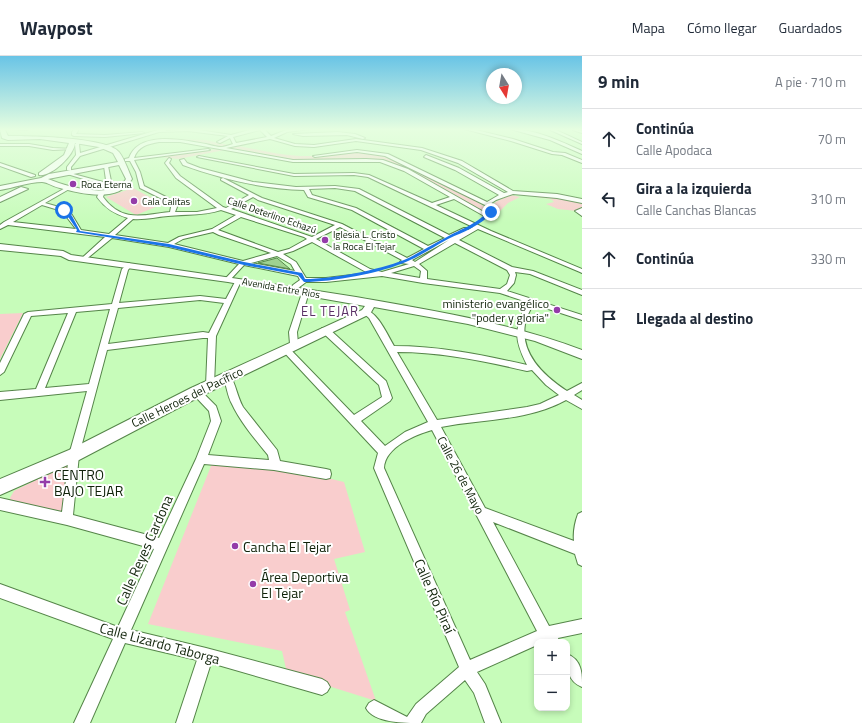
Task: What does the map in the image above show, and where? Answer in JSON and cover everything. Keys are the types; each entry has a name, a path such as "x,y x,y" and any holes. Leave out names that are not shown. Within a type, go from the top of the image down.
{"main road":[{"path":"0,200 39,177 61,160"},
{"path":"68,172 112,160"},
{"path":"0,188 39,177 106,166 116,160"},
{"path":"39,177 69,187 101,194 118,190 128,183 130,179 121,160"},
{"name":"Avenida Entre Rios","path":"0,248 58,254 233,280 305,292 368,308 468,320 521,333 582,355"},
{"name":"Calle Heroes del Pacífico","path":"0,487 74,455 210,385 326,330 368,308"}],"street":[{"path":"74,160 69,167 68,172 104,184 109,180 106,166"},
{"path":"132,160 142,187 170,202 174,207 172,214"},
{"name":"Calle Deterlino Echazú","path":"168,160 167,163 178,177 223,209 313,239 368,271 423,281 502,291 582,318"},
{"path":"182,160 185,164 224,177 276,186 306,189 343,187 357,190 510,270 531,272 582,293"},
{"path":"209,160 294,175 363,175 582,271"},
{"path":"286,160 297,162 362,160"},
{"path":"368,160 381,161 406,170 488,216"},
{"path":"320,280 368,271 406,260 447,238 476,225 491,212 487,204 397,160"},
{"path":"436,160 457,169 503,195"},
{"path":"455,160 512,192"},
{"path":"375,166 381,161"},
{"path":"0,164 39,177"},
{"path":"254,168 258,164"},
{"path":"363,175 369,171"},
{"path":"325,175 343,187"},
{"path":"224,177 223,179 252,196 340,224 416,264 424,271 423,281"},
{"path":"0,228 6,223 69,187"},
{"path":"306,189 306,193 310,196 354,209 438,252"},
{"path":"487,204 512,192 557,196 582,201"},
{"path":"101,194 100,197 111,210 132,217 144,218 172,214 197,214 223,209 252,196"},
{"path":"432,205 454,197"},
{"path":"40,203 59,207 68,213 79,230 77,232"},
{"path":"582,210 578,211 582,214"},
{"path":"169,245 181,238 214,230 240,215"},
{"path":"84,259 132,217"},
{"path":"6,223 169,245 320,280 381,274 416,264 476,228 476,225"},
{"path":"210,385 212,336 227,301 233,280 244,263 291,250 340,224"},
{"path":"214,230 221,234 279,254 294,263 302,277"},
{"path":"67,519 74,455 125,269 129,265"},
{"path":"502,291 512,282 513,275 510,270"},
{"path":"293,290 302,277"},
{"path":"305,292 289,347 353,421 384,452 413,431 435,425 526,411 558,401 582,386"},
{"path":"0,372 28,314 200,298 227,301"},
{"path":"531,301 521,327 521,333 524,348 533,367 567,395 582,405"},
{"name":"Calle 26 de Mayo","path":"368,308 435,425 549,638"},
{"path":"39,392 73,310"},
{"path":"326,330 383,383 387,398 353,421"},
{"path":"103,348 203,335 212,336"},
{"path":"391,349 424,349 485,358 527,368 533,367"},
{"path":"227,377 232,385 233,396 241,412 273,453 274,465"},
{"path":"0,396 92,387"},
{"name":"Calle Reyes Cardona","path":"82,723 201,459 216,421 213,409 196,392"},
{"name":"Calle Río Piraí","path":"384,452 379,461 379,468 467,669 480,689 493,723"},
{"path":"201,459 274,465 326,474"},
{"path":"0,504 67,519 162,545"},
{"path":"481,512 581,555 582,521"},
{"name":"Calle Lizardo Taborga","path":"0,591 122,635 206,655 322,687"},
{"path":"412,723 421,709 432,698 467,669 582,626"},
{"path":"184,723 206,655"},
{"path":"570,665 582,680"},
{"path":"374,708 402,723"}],"shaded area":[{"path":"381,160 397,160 450,186 486,208 485,212 418,174 389,161"},
{"name":"Cala Calitas","path":"133,188 163,204 136,215 106,197"},
{"path":"511,195 520,197 508,203 499,212 490,207 497,201"},
{"path":"536,197 571,200 582,204 582,207 577,211 558,209 546,204 554,202 551,199"},
{"path":"23,313 0,359 0,314"},
{"name":"Área Deportiva El Tejar","path":"213,461 310,474 344,482 365,552 334,559 350,610 345,612 376,701 287,673 282,651 148,624"},
{"path":"66,465 71,465 64,509 61,512 11,502 10,498 14,491"}],"building":[{"path":"277,258 290,269 258,263"}],"place":[{"name":"Roca Eterna","path":"73,184"},
{"name":"Cala Calitas","path":"134,201"},
{"name":"Iglesia L. Cristo la Roca El Tejar","path":"325,240"},
{"name":"ministerio evangélico \"poder y gloria\"","path":"557,310"},
{"name":"CENTRO BAJO TEJAR","path":"45,482"},
{"name":"Cancha El Tejar","path":"235,546"},
{"name":"Área Deportiva El Tejar","path":"253,584"}],"district":[{"name":"EL TEJAR","path":"330,311"}],"route":[{"path":"64,210 68,213 79,230 77,232 169,245 244,263 300,274 304,280 320,280 395,265 476,225 491,212"}]}
